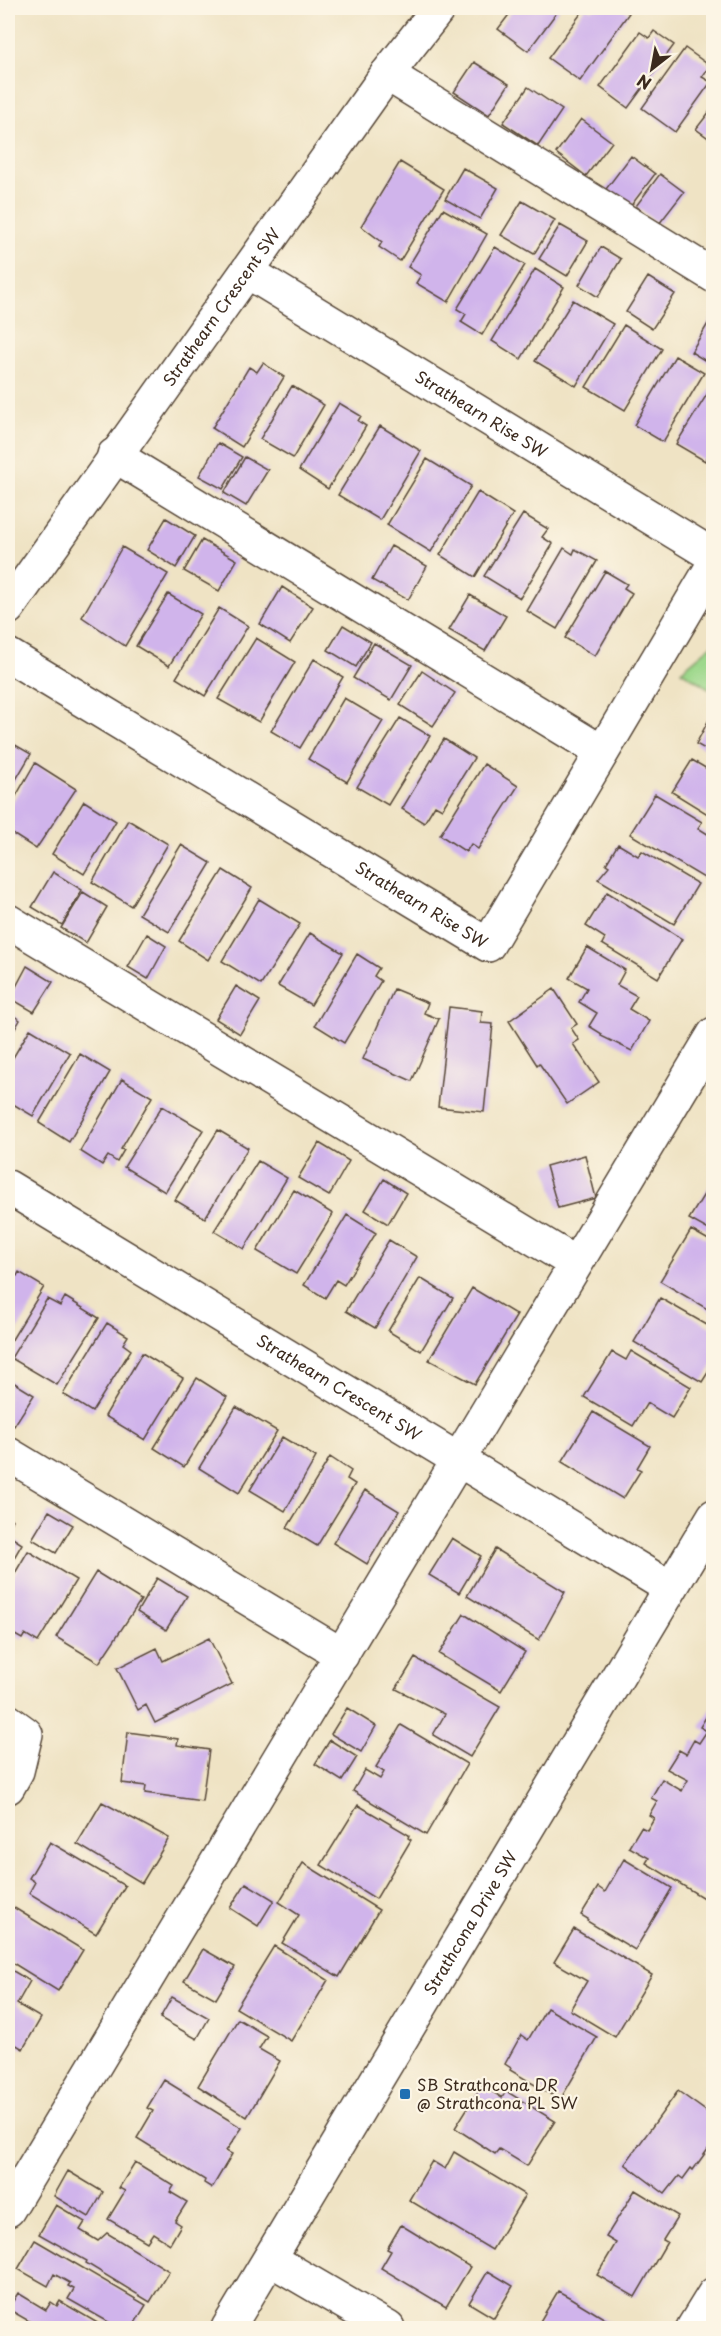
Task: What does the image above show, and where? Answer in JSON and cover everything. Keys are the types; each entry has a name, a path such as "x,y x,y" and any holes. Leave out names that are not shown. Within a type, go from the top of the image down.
{"street":[{"name":"Strathearn Crescent SW","path":"8,608 114,455 248,272 387,74 439,8"},
{"path":"387,74 714,276"},
{"name":"Strathearn Rise SW","path":"248,272 714,556"},
{"path":"114,455 602,752"},
{"name":"Strathearn Rise SW","path":"8,656 488,945 714,564"},
{"path":"8,921 574,1263"},
{"path":"8,2210 342,1655 574,1263 714,1034"},
{"name":"Strathearn Crescent SW","path":"8,1188 670,1588"},
{"path":"8,1454 342,1655"},
{"name":"Strathcona Drive SW","path":"228,2328 714,1515"},
{"path":"8,1721 26,1734 17,1771 8,1787"},
{"path":"270,2259 388,2328"},
{"path":"693,2328 714,2294"}],"green space":[{"path":"713,644 713,691 681,671"}],"building":[{"path":"514,8 560,8 528,51 498,29"},
{"path":"585,8 593,10 594,8 621,8 629,13 580,81 548,58"},
{"path":"654,31 674,45 628,108 600,87 640,32 649,38"},
{"path":"685,48 710,66 702,77 711,82 675,132 642,108"},
{"path":"474,62 509,84 489,115 454,92"},
{"path":"528,87 562,110 538,146 503,123"},
{"path":"714,106 714,142 696,129"},
{"path":"581,119 612,142 586,176 556,153"},
{"path":"631,156 655,174 630,207 606,189"},
{"path":"400,162 444,189 400,261 379,247 382,242 361,226"},
{"path":"463,168 498,188 480,219 445,199"},
{"path":"660,174 684,192 659,224 636,206"},
{"path":"522,201 555,220 534,254 501,235"},
{"path":"443,209 487,234 448,302 416,283 421,275 408,267"},
{"path":"560,225 588,241 567,276 539,259"},
{"path":"495,247 525,265 482,335 461,322 466,314 457,309"},
{"path":"601,247 621,259 598,297 579,285"},
{"path":"535,269 564,287 521,359 492,341"},
{"path":"648,277 675,294 652,329 626,312"},
{"path":"573,300 613,324 576,386 535,361"},
{"path":"712,317 714,318 714,366 691,352"},
{"path":"624,325 662,349 625,410 586,387"},
{"path":"675,356 704,373 663,442 634,425"},
{"path":"263,363 284,377 242,447 212,428 249,367 257,372"},
{"path":"714,383 714,448 705,461 676,444"},
{"path":"292,386 324,405 293,458 260,439"},
{"path":"339,403 361,416 358,421 366,426 328,489 299,470"},
{"path":"380,426 421,451 380,520 338,495"},
{"path":"218,443 242,457 223,489 199,476"},
{"path":"245,457 268,470 246,506 224,493"},
{"path":"427,459 471,486 431,552 387,525"},
{"path":"478,492 513,514 475,577 440,555"},
{"path":"523,514 548,529 542,537 553,544 520,598 484,576"},
{"path":"166,518 195,536 176,568 147,550"},
{"path":"202,540 237,560 219,591 184,571"},
{"path":"391,546 427,566 408,600 372,580"},
{"path":"122,547 168,574 125,646 82,617"},
{"path":"564,548 573,554 575,549 597,561 557,629 527,611"},
{"path":"605,571 627,584 624,588 632,593 595,656 565,638"},
{"path":"282,587 313,607 290,643 260,624"},
{"path":"168,594 201,614 169,666 136,646"},
{"path":"470,595 506,616 485,651 449,630"},
{"path":"219,608 248,626 205,696 176,678"},
{"path":"343,625 371,642 356,667 328,650"},
{"path":"256,638 295,662 259,722 218,699"},
{"path":"374,643 412,665 391,700 353,678"},
{"path":"314,659 343,677 300,748 271,731"},
{"path":"422,671 455,693 433,726 400,705"},
{"path":"344,698 383,721 347,782 308,759"},
{"path":"714,710 714,754 696,744"},
{"path":"400,718 430,736 388,805 357,787"},
{"path":"444,739 474,758 442,809 435,805 424,823 402,809"},
{"path":"10,742 31,754 8,793 8,746"},
{"path":"692,760 714,773 714,818 672,792"},
{"path":"35,763 76,789 36,849 8,831 8,810"},
{"path":"484,764 518,786 478,849 471,844 466,852 440,835"},
{"path":"655,794 702,822 698,828 714,838 714,884 630,834"},
{"path":"84,801 116,821 84,874 52,854"},
{"path":"128,820 168,844 131,906 92,882"},
{"path":"618,844 638,856 642,851 698,884 674,924 598,879 609,866 606,864"},
{"path":"181,845 211,863 169,932 139,914"},
{"path":"223,870 252,888 208,960 179,941"},
{"path":"53,872 82,890 62,925 32,907"},
{"path":"83,892 107,907 86,943 61,928"},
{"path":"607,892 682,939 658,978 602,944 605,938 586,926"},
{"path":"259,899 300,924 261,985 222,961"},
{"path":"310,933 343,953 311,1005 278,986"},
{"path":"147,934 166,946 148,979 128,967"},
{"path":"587,947 625,970 617,985 637,996 629,1009 649,1021 632,1051 601,1036 602,1034 589,1026 597,1013 579,1002 587,988 569,978"},
{"path":"357,954 379,968 374,976 381,981 344,1043 315,1025"},
{"path":"27,966 53,982 34,1012 10,998"},
{"path":"236,986 260,1001 240,1034 216,1019"},
{"path":"394,989 428,1003 424,1013 439,1019 412,1081 363,1059"},
{"path":"554,989 577,1024 571,1028 579,1040 573,1044 599,1082 567,1104 539,1063 537,1065 509,1021"},
{"path":"449,1007 482,1011 481,1023 493,1024 484,1112 438,1107"},
{"path":"8,1012 20,1020 8,1041"},
{"path":"30,1029 70,1053 33,1116 8,1101 8,1066"},
{"path":"80,1054 110,1072 69,1142 39,1123"},
{"path":"122,1079 152,1097 121,1149 124,1150 117,1162 108,1156 102,1165 80,1151"},
{"path":"162,1106 203,1130 165,1192 124,1167"},
{"path":"218,1130 248,1148 205,1218 175,1200"},
{"path":"319,1143 349,1161 329,1196 298,1178"},
{"path":"585,1155 596,1198 558,1208 546,1166"},
{"path":"258,1161 287,1178 244,1249 214,1231"},
{"path":"714,1178 714,1233 689,1219"},
{"path":"384,1179 406,1193 388,1224 365,1210"},
{"path":"294,1190 333,1214 296,1274 257,1251"},
{"path":"347,1215 376,1233 344,1285 336,1280 325,1298 304,1285"},
{"path":"691,1230 714,1243 714,1313 660,1281"},
{"path":"389,1240 417,1257 375,1328 346,1311"},
{"path":"8,1270 17,1276 19,1272 44,1287 8,1346"},
{"path":"420,1278 453,1298 421,1351 388,1331"},
{"path":"472,1288 517,1315 475,1384 429,1360"},
{"path":"65,1297 99,1318 57,1385 11,1358 47,1299 60,1306"},
{"path":"660,1298 714,1329 714,1344 711,1349 714,1351 714,1363 702,1382 634,1342"},
{"path":"107,1323 128,1336 123,1344 131,1350 92,1412 63,1394"},
{"path":"631,1351 691,1387 672,1418 647,1403 633,1426 584,1397 612,1352 626,1360"},
{"path":"142,1353 183,1378 145,1440 105,1416"},
{"path":"197,1378 227,1397 184,1467 154,1448"},
{"path":"8,1379 34,1395 14,1426 8,1421"},
{"path":"236,1407 277,1431 239,1493 199,1468"},
{"path":"593,1412 650,1446 637,1468 641,1470 623,1499 562,1462"},
{"path":"282,1437 316,1457 285,1511 250,1490"},
{"path":"330,1457 351,1471 347,1479 355,1484 317,1546 287,1528"},
{"path":"365,1490 399,1511 367,1564 333,1543"},
{"path":"49,1511 73,1525 56,1553 32,1539"},
{"path":"8,1517 13,1520 8,1529"},
{"path":"8,1535 22,1544 8,1568"},
{"path":"452,1538 481,1556 459,1593 429,1575"},
{"path":"495,1549 565,1592 539,1640 467,1596"},
{"path":"28,1551 76,1580 38,1642 25,1634 22,1639 8,1631 8,1585"},
{"path":"96,1572 141,1600 99,1663 56,1637"},
{"path":"157,1578 187,1596 166,1630 137,1612"},
{"path":"464,1614 525,1652 501,1691 439,1654"},
{"path":"209,1638 232,1684 155,1723 146,1705 138,1710 117,1668 157,1648 163,1661"},
{"path":"415,1658 500,1707 470,1757 433,1735 445,1714 396,1689"},
{"path":"347,1708 376,1726 361,1752 331,1734"},
{"path":"711,1709 714,1710 714,1886 705,1899 646,1863 649,1858 629,1847 641,1827 647,1830 654,1818 649,1815 657,1801 651,1798 662,1779 682,1791 688,1780 667,1769 679,1750 686,1754 694,1740 699,1743 707,1731 700,1727"},
{"path":"401,1725 467,1764 426,1835 353,1791 365,1770 380,1779 384,1772 376,1767"},
{"path":"128,1732 178,1739 177,1745 209,1750 202,1801 145,1793 146,1786 122,1783"},
{"path":"330,1740 357,1757 342,1781 315,1764"},
{"path":"102,1802 169,1838 142,1883 77,1844"},
{"path":"358,1805 409,1835 408,1838 411,1840 376,1899 321,1865"},
{"path":"50,1842 125,1886 96,1934 29,1893 35,1882 29,1878"},
{"path":"624,1859 672,1888 635,1950 581,1915 598,1887 605,1892"},
{"path":"303,1863 379,1910 339,1977 282,1943 299,1915 279,1902"},
{"path":"246,1883 274,1900 258,1926 230,1908"},
{"path":"8,1904 83,1950 58,1991 8,1960"},
{"path":"574,1929 652,1975 615,2037 570,2010 587,1981 554,1962"},
{"path":"274,1946 328,1980 291,2041 236,2008"},
{"path":"203,1949 235,1967 216,1999 184,1981"},
{"path":"8,1968 30,1981 17,2004 41,2018 23,2049 8,2040"},
{"path":"172,1997 209,2018 197,2039 160,2018"},
{"path":"547,2008 597,2037 560,2100 510,2070 511,2068 505,2064 521,2035 528,2040"},
{"path":"238,2019 267,2036 259,2049 280,2061 247,2117 198,2086"},
{"path":"164,2080 242,2128 226,2151 232,2154 212,2188 204,2183 205,2180 137,2138 153,2111 147,2108"},
{"path":"482,2085 502,2098 506,2091 555,2121 527,2166 499,2149 495,2154 455,2128"},
{"path":"678,2091 714,2117 714,2141 693,2170 691,2168 683,2179 679,2176 665,2194 625,2164"},
{"path":"454,2152 525,2195 492,2250 409,2200 432,2161 445,2169"},
{"path":"135,2162 174,2186 170,2192 187,2202 175,2221 181,2225 170,2244 153,2233 147,2242 108,2219 125,2191 119,2188"},
{"path":"68,2171 103,2192 89,2217 54,2196"},
{"path":"635,2190 678,2216 663,2240 667,2242 635,2297 597,2275 616,2243 606,2237"},
{"path":"56,2205 85,2222 80,2230 98,2241 107,2233 169,2271 150,2302 86,2263 87,2261 39,2234"},
{"path":"401,2225 470,2267 446,2307 381,2268 391,2251 387,2249"},
{"path":"35,2240 146,2305 132,2328 119,2328 68,2299 74,2289 68,2286 70,2283 54,2274 48,2286 18,2269"},
{"path":"488,2271 513,2286 494,2318 469,2303"},
{"path":"558,2291 569,2297 620,2328 536,2328"},
{"path":"18,2293 46,2310 51,2302 57,2306 60,2301 106,2328 53,2328 44,2323 41,2328 8,2309"}],"place":[{"name":"SB Strathcona DR @ Strathcona PL SW","path":"405,2094"}]}
